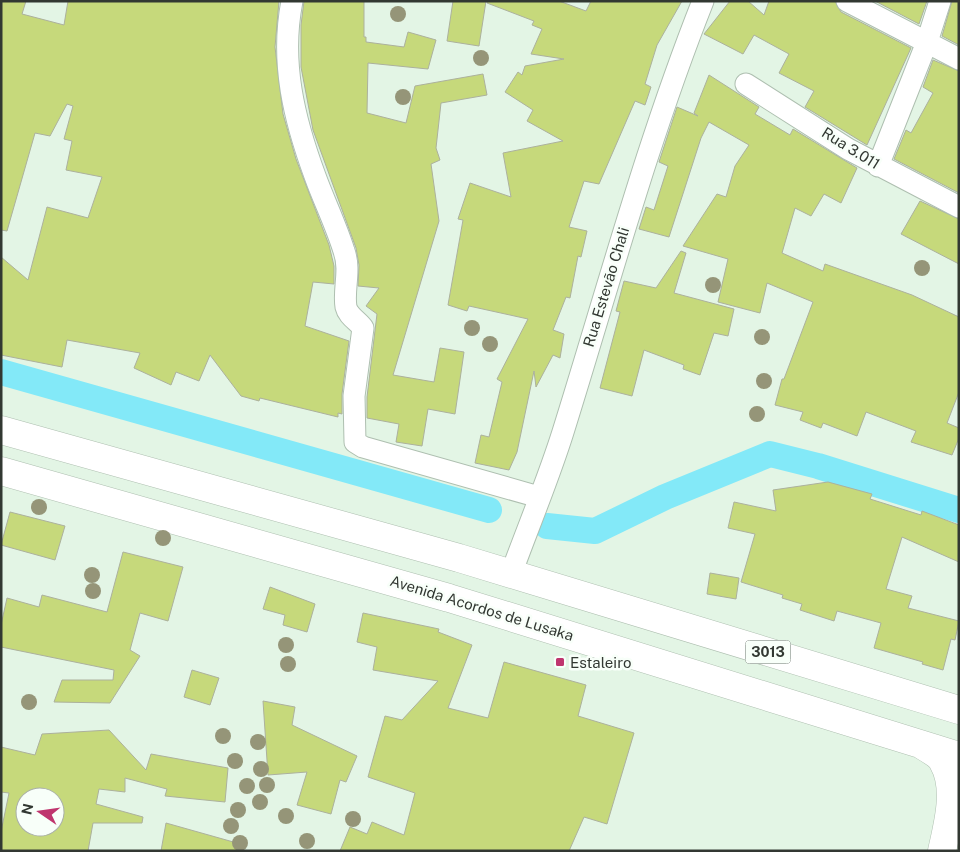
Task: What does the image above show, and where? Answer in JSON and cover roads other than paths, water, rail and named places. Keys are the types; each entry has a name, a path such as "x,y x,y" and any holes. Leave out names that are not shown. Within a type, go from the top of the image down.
{"main road":[{"path":"1,430 511,574"},
{"name":"Avenida Acordos de Lusaka","path":"1,471 449,598 959,756"},
{"name":"3013","path":"511,574 959,710"},
{"path":"918,742 943,761 950,785 950,817 942,851"},
{"path":"955,851 959,847"}],"street":[{"path":"292,1 287,27 288,73 294,113 315,177 345,252 348,278 346,307 349,314 363,328 354,396 355,442 364,447 443,472 539,497"},
{"name":"Rua Estevão Chali","path":"511,574 562,434 626,218 659,119 703,1"},
{"path":"847,1 959,59"},
{"path":"878,166 927,42 940,1"},
{"name":"Rua 3.011","path":"746,84 878,166 959,207"}],"waterway":[{"path":"1,372 489,510"},
{"path":"547,526 595,531 665,497 770,454 818,466 959,510"}],"place":[{"name":"Estaleiro","path":"560,662"}]}
